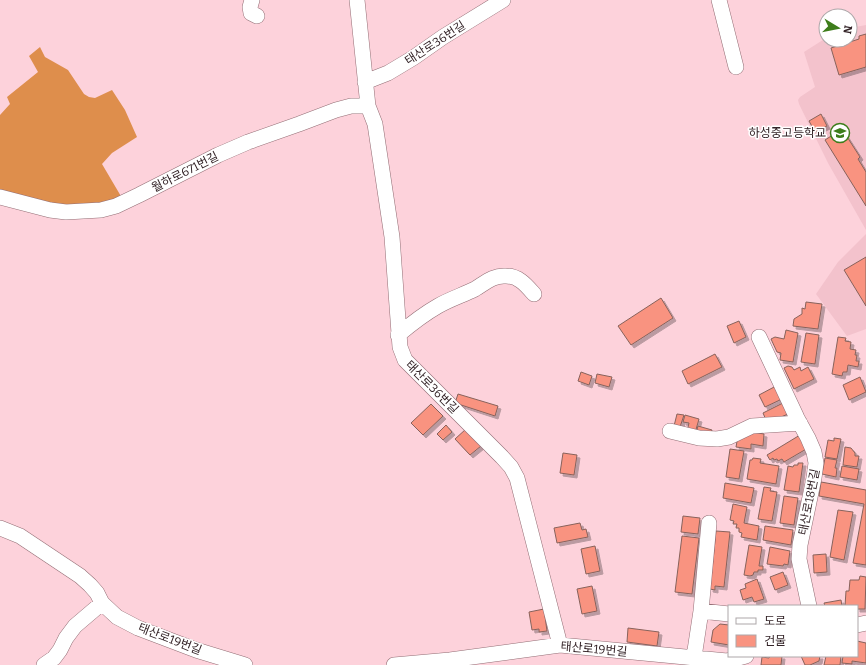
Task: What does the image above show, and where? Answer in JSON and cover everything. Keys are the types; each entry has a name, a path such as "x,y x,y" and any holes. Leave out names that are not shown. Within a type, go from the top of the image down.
{"street":[{"path":"252,0 250,7 251,13 257,16"},
{"name":"태산로36번길","path":"357,0 368,106 376,124 392,237 400,347 405,360 502,457 517,478 560,645"},
{"name":"태산로36번길","path":"365,82 388,73 413,58 442,37 503,0"},
{"path":"719,0 736,67"},
{"name":"월하로671번길","path":"0,197 50,210 85,212 101,210 116,206 218,155 248,142 336,110 351,106 368,106"},
{"path":"398,335 427,312 495,277 506,276 516,278 524,282 534,294"},
{"name":"태산로18번길","path":"759,337 814,452 816,463 814,478 800,545 800,559 809,605"},
{"path":"670,431 699,438 717,439 729,437 752,426 800,423"},
{"path":"694,657 701,611 709,523"},
{"name":"태산로19번길","path":"0,528 20,536 80,576 90,584 102,603 117,617 138,628 196,650 244,665"},
{"path":"44,665 54,658 75,626 102,603"},
{"path":"701,611 728,614"},
{"name":"태산로19번길","path":"394,665 450,660 506,658 560,645 694,657 723,663 743,657"}],"shaded area":[{"name":"하성중고등학교","path":"866,25 866,230 828,163 798,100 815,87 804,52 818,43 818,48 858,48 858,26"},
{"path":"40,47 45,57 68,70 84,94 95,98 112,90 125,110 137,137 112,153 102,164 122,198 117,202 65,207 0,192 0,115 10,104 7,97 38,72 29,56"},
{"path":"866,234 866,329 847,336 816,294 838,262"}],"building":[{"path":"866,34 866,67 839,75 831,48 858,48 859,36"},
{"path":"821,114 827,126 815,132 809,121"},
{"path":"842,129 860,157 858,159 866,172 866,206 825,140"},
{"path":"866,257 866,306 844,270"},
{"path":"661,298 673,318 631,345 618,326"},
{"path":"806,302 822,304 818,329 793,326 794,319 802,314 802,308 805,309"},
{"path":"739,321 746,337 734,343 727,326"},
{"path":"786,330 798,333 793,362 780,360 781,353 777,352 771,339 775,337 784,339"},
{"path":"806,333 819,335 815,364 801,362"},
{"path":"838,337 846,338 845,341 851,342 850,349 856,350 856,361 859,361 858,367 848,365 847,372 843,372 842,376 832,374"},
{"path":"715,354 722,367 688,384 682,371"},
{"path":"788,366 792,367 794,370 800,367 801,371 808,367 814,379 794,389 784,368"},
{"path":"581,372 592,376 589,385 578,381"},
{"path":"597,374 612,377 609,387 595,383"},
{"path":"860,377 866,392 849,400 843,385"},
{"path":"776,386 782,399 765,407 759,395"},
{"path":"458,394 498,406 495,416 455,403"},
{"path":"783,403 788,414 766,420 763,413"},
{"path":"431,404 443,416 423,435 411,423"},
{"path":"677,414 684,415 680,427 674,426"},
{"path":"685,415 699,419 695,433 687,431 689,423 683,422"},
{"path":"446,425 452,432 443,440 437,434"},
{"path":"698,426 712,430 710,437 696,433"},
{"path":"466,429 481,446 470,455 455,439"},
{"path":"746,431 764,434 763,446 751,444 751,449 736,447 738,436"},
{"path":"800,435 808,448 784,462 782,459 778,461 777,459 774,460 773,458 770,460 767,455"},
{"path":"834,438 841,439 837,459 825,457 828,440 834,441"},
{"path":"845,447 851,448 855,453 855,456 859,456 857,467 843,465"},
{"path":"730,449 744,451 739,479 726,477"},
{"path":"563,453 577,455 574,475 560,473"},
{"path":"753,458 761,459 760,463 779,466 776,484 747,479 750,460"},
{"path":"825,458 837,460 835,468 837,468 836,477 822,474"},
{"path":"798,463 803,463 799,492 784,490 788,466 793,467 794,465 798,465"},
{"path":"842,466 859,469 857,480 840,477"},
{"path":"821,482 866,490 866,565 853,563 864,504 819,496"},
{"path":"725,483 754,488 751,503 723,498"},
{"path":"764,487 771,488 770,491 777,492 772,521 758,519"},
{"path":"784,496 798,498 794,525 780,523"},
{"path":"733,504 747,507 744,523 759,526 757,540 741,537 742,533 739,532 739,528 736,528 737,524 733,524 734,521 730,520"},
{"path":"838,510 853,512 844,560 830,557"},
{"path":"683,516 700,518 698,534 681,532"},
{"path":"580,523 582,530 586,529 588,537 557,543 554,528"},
{"path":"765,526 793,530 791,545 763,540"},
{"path":"716,531 730,532 724,587 715,586 715,590 710,589"},
{"path":"682,536 699,538 692,594 675,592"},
{"path":"749,545 762,547 759,566 763,566 763,570 758,570 758,572 754,572 753,575 750,576 744,575"},
{"path":"595,546 600,571 586,574 581,549"},
{"path":"770,547 790,551 788,565 784,564 783,566 767,564"},
{"path":"826,554 827,572 814,573 813,555"},
{"path":"783,572 788,585 775,590 770,577"},
{"path":"860,576 866,577 865,609 858,609 858,605 845,605 846,591 849,591 850,580 859,580"},
{"path":"757,579 764,599 754,602 752,597 743,600 740,590 746,588 745,584"},
{"path":"592,586 597,611 582,614 577,589"},
{"path":"841,600 842,605 825,605 824,603"},
{"path":"544,609 547,631 539,632 539,629 532,630 529,612"},
{"path":"720,624 728,625 728,645 711,642 713,630"},
{"path":"628,628 659,632 657,646 627,642"},
{"path":"858,641 866,643 866,663 852,661 852,664 842,663 843,657 858,657"},
{"path":"762,657 782,657 781,665 761,665"},
{"path":"801,657 820,657 819,661 810,665 805,665"},
{"path":"826,657 841,657 840,665 824,665"}],"place":[{"name":"하성중고등학교","path":"840,133"}]}
